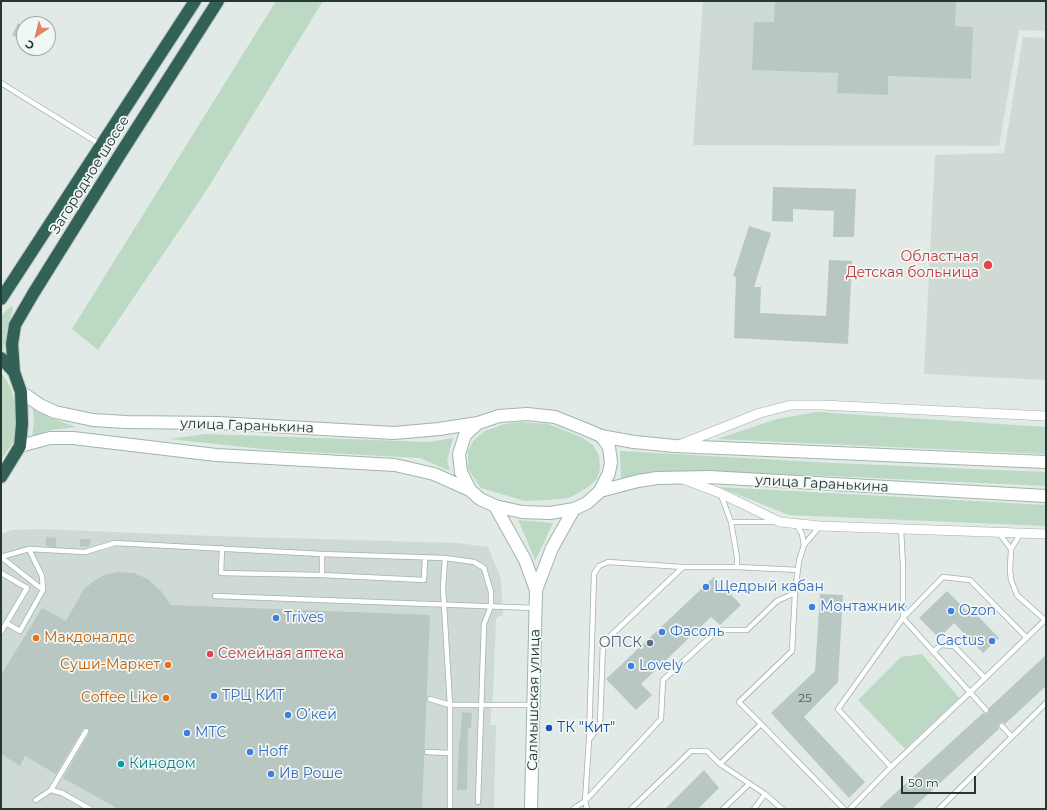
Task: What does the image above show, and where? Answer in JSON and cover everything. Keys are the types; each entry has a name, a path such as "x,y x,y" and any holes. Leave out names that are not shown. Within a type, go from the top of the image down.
{"highway":[{"name":"Загородное шоссе","path":"1,299 195,1"},
{"name":"Загородное шоссе","path":"1,477 20,446 22,424 21,392 14,372 12,344 15,326 33,294 119,156 218,1"},
{"name":"Загородное шоссе","path":"1,358 14,372"}],"main road":[{"name":"улица Гаранькина","path":"21,392 40,405 55,412 93,420 126,422 218,423 394,433 440,429 478,423"},
{"path":"601,436 608,447 611,462 609,474 600,491 587,503 574,509 550,513 522,512 494,506 480,499 470,490 461,472 459,454 465,435 478,423 499,416 520,415 555,417 601,436 634,442 675,446 1046,462"},
{"name":"улица Гаранькина","path":"20,446 50,438 73,438 216,455 395,465 434,474 470,490"},
{"name":"улица Гаранькина","path":"600,491 638,481 676,477 710,477 1046,496"},
{"name":"Салмышская улица","path":"494,506 525,560 536,590"},
{"name":"Салмышская улица","path":"531,809 536,590 552,548 574,509"}],"street":[{"path":"675,446 760,413 791,405 822,404 1046,416"},
{"path":"676,477 720,493 780,522 820,526 1046,534"}],"lane":[{"path":"1,82 102,146"},
{"path":"720,493 731,522 738,557 738,567"},
{"path":"731,522 780,522"},
{"path":"796,524 802,534 804,545"},
{"path":"820,526 804,545 799,561 795,593 792,651 739,702 844,809"},
{"path":"900,529 903,566 904,618 986,710"},
{"path":"998,532 1011,549"},
{"path":"850,809 1046,620 1017,595 1011,580 1011,549 1021,533"},
{"path":"1,557 29,549 85,552 115,544 322,554 445,558 474,562 484,568 491,592 490,606 484,624 478,802"},
{"path":"222,548 221,573 322,575 424,580 425,557"},
{"path":"6,623 20,631 44,590 42,576 29,549"},
{"path":"322,554 322,575"},
{"path":"1,557 44,590"},
{"path":"445,558 443,588 450,705 450,809"},
{"path":"587,809 585,801 594,574 599,566 608,562 683,567 738,567 798,570"},
{"path":"588,740 600,726 603,643 683,567"},
{"path":"1,573 26,588 1,632"},
{"path":"892,767 838,709 904,618 943,577 970,580 1027,638"},
{"path":"574,809 585,801 661,720 663,680 718,630 747,630 778,601 795,593"},
{"path":"215,596 535,608"},
{"path":"933,652 941,645 954,646 986,678"},
{"path":"430,699 450,705 534,705"},
{"path":"939,809 1046,703"},
{"path":"720,764 760,724"},
{"path":"1002,726 1012,737"},
{"path":"36,800 51,790 86,731"},
{"path":"631,809 691,751 707,751 720,764 765,794 782,809"},
{"path":"427,752 450,753"},
{"path":"723,809 749,784"},
{"path":"51,790 62,793 90,809"},
{"path":"754,809 765,794"}],"shaded area":[{"path":"703,1 1046,1 1046,31 1019,30 999,146 693,145"},
{"name":"Областная Детская больница","path":"1023,37 1046,38 1046,380 924,374 935,155 1004,153"},
{"name":"ТРЦ КИТ","path":"41,529 212,536 458,543 488,547 501,579 503,615 496,619 493,695 490,725 496,725 494,809 1,809 1,534 12,530"}],"green space":[{"path":"276,1 323,1 206,191 98,350 72,329"},
{"path":"11,306 13,308 3,352 1,351 1,316"},
{"path":"1,372 11,388 17,412 14,441 1,460"},
{"path":"33,409 53,419 76,427 51,430 32,437 34,422"},
{"path":"817,412 1046,427 1046,454 717,439 777,419"},
{"path":"521,422 548,424 581,437 593,445 599,456 600,468 597,479 588,487 569,498 546,500 525,501 481,488 468,469 468,451 474,440 485,431 504,424"},
{"path":"206,434 429,442 453,438 447,461 450,471 420,458 272,450 169,439"},
{"path":"620,451 833,463 1046,472 1046,486 830,476 657,471 621,478"},
{"path":"719,487 1046,505 1046,526 789,515"},
{"path":"518,520 553,523 535,561 526,538"},
{"path":"922,654 959,698 905,749 858,700 901,657"}],"building":[{"path":"775,1 956,1 955,26 973,27 971,79 888,76 888,95 837,93 838,73 752,70 754,22 774,22"},
{"path":"16,27 16,37 12,35"},
{"path":"773,187 856,189 854,237 833,237 834,211 793,209 793,222 772,221"},
{"path":"749,226 771,233 754,287 761,287 760,313 826,316 829,260 852,261 848,344 734,338 736,277 733,276"},
{"path":"46,537 56,538 56,547 46,546"},
{"path":"80,539 91,539 90,546 80,547"},
{"name":"ТРЦ КИТ","path":"118,572 134,573 148,579 161,591 171,605 430,615 422,809 118,809 63,778 89,733 88,728 83,729 56,774 25,756 20,766 1,754 1,675 42,608 66,621 84,589 104,575"},
{"path":"714,577 741,605 720,625 711,617 641,684 652,695 636,710 606,679"},
{"path":"947,591 967,611 970,608 999,638 983,653 954,623 939,638 919,618"},
{"path":"820,594 843,595 838,682 804,717 865,782 849,798 771,713 815,671"},
{"path":"1046,655 1046,686 1005,724 1002,722 999,724 999,729 912,809 878,809 983,713 986,714 989,712 989,708"},
{"path":"462,712 472,713 471,728 468,728 467,790 457,790 459,740"},
{"path":"704,770 719,788 698,809 665,809"}],"place":[{"name":"Областная Детская больница","path":"988,265"},
{"name":"Щедрый кабан","path":"706,587"},
{"name":"Монтажник","path":"812,607"},
{"name":"Ozon","path":"951,611"},
{"name":"Trives","path":"276,618"},
{"name":"Фасоль","path":"662,632"},
{"name":"Макдоналдс","path":"36,638"},
{"name":"Cactus","path":"992,641"},
{"name":"ОПСК","path":"650,643"},
{"name":"Семейная аптека","path":"210,654"},
{"name":"Суши-Маркет","path":"168,665"},
{"name":"Lovely","path":"631,666"},
{"name":"ТРЦ КИТ","path":"214,696"},
{"name":"Coffee Like","path":"166,698"},
{"name":"О’кей","path":"288,715"},
{"name":"ТК \"Кит\"","path":"549,728"},
{"name":"МТС","path":"187,733"},
{"name":"Hoff","path":"250,752"},
{"name":"Кинодом","path":"121,764"},
{"name":"Ив Роше","path":"271,774"}]}
